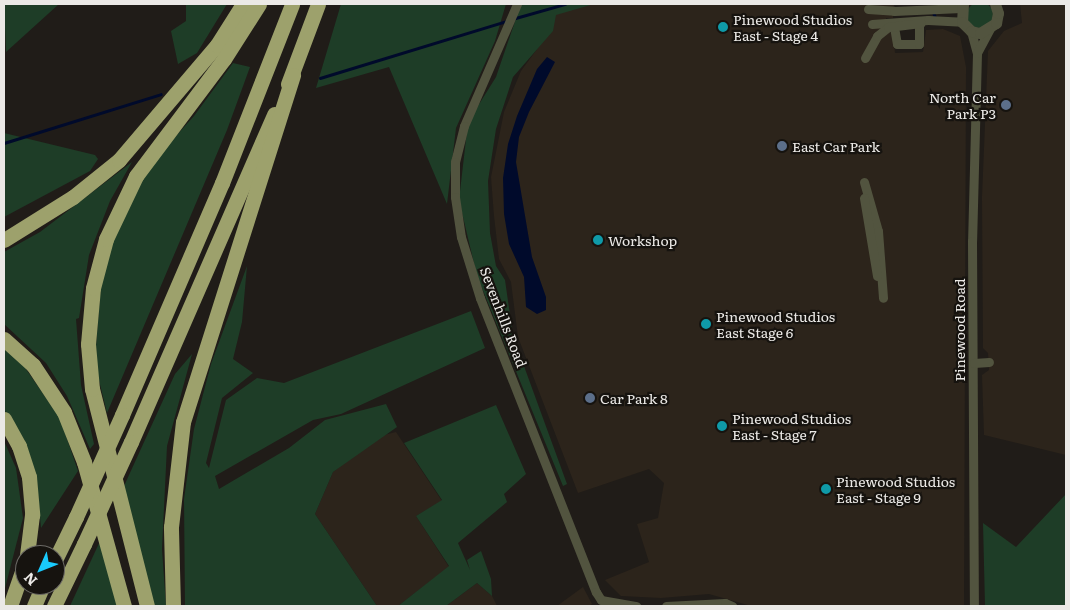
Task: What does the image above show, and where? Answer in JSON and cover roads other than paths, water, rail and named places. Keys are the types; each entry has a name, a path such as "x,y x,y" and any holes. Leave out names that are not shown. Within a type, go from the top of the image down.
{"highway":[{"path":"4,240 73,197 119,160 205,60 243,4"},
{"path":"147,606 94,404 88,344 93,288 106,239 136,176 224,59 259,4"},
{"path":"62,545 122,415 222,183 292,4"},
{"path":"173,606 171,527 183,422 293,75 318,4"},
{"path":"54,606 131,442 293,75"},
{"path":"4,339 33,365 64,412 84,462 124,606"},
{"path":"4,419 21,451 30,482 32,520 28,545"},
{"path":"10,606 15,591"}],"street":[{"name":"Sevenhills Road","path":"517,4 464,126 456,162 455,197 461,237 480,298 596,592 602,600 636,606"},
{"path":"872,24 928,20 962,22 971,31 980,33 990,29 997,18 995,4"},
{"path":"867,6 894,11 962,6 962,22"},
{"path":"865,58 877,36 888,27 919,24 928,20"},
{"path":"894,27 897,44 919,44 919,24"},
{"name":"Pinewood Road","path":"977,53 990,29"},
{"name":"Pinewood Road","path":"971,31 977,53 972,241 974,606"},
{"path":"864,182 878,231 883,298 869,240 864,182"},
{"path":"974,363 989,362"},
{"path":"666,606 725,603 732,606"}],"water":[{"path":"547,57 555,62 529,112 519,137 516,162 532,257 546,297 546,310 537,314 526,307 524,277 509,244 504,214 503,178 508,144 517,116 537,69"}],"waterway":[{"path":"512,19 565,4"},
{"path":"320,78 507,21"},
{"path":"4,143 161,94"}],"place":[{"name":"Pinewood Studios East - Stage 4","path":"723,27"},
{"name":"North Car Park P3","path":"1006,105"},
{"name":"East Car Park","path":"782,146"},
{"name":"Workshop","path":"598,240"},
{"name":"Pinewood Studios East Stage 6","path":"706,324"},
{"name":"Car Park 8","path":"590,398"},
{"name":"Pinewood Studios East - Stage 7","path":"722,426"},
{"name":"Pinewood Studios East - Stage 9","path":"826,489"}]}
